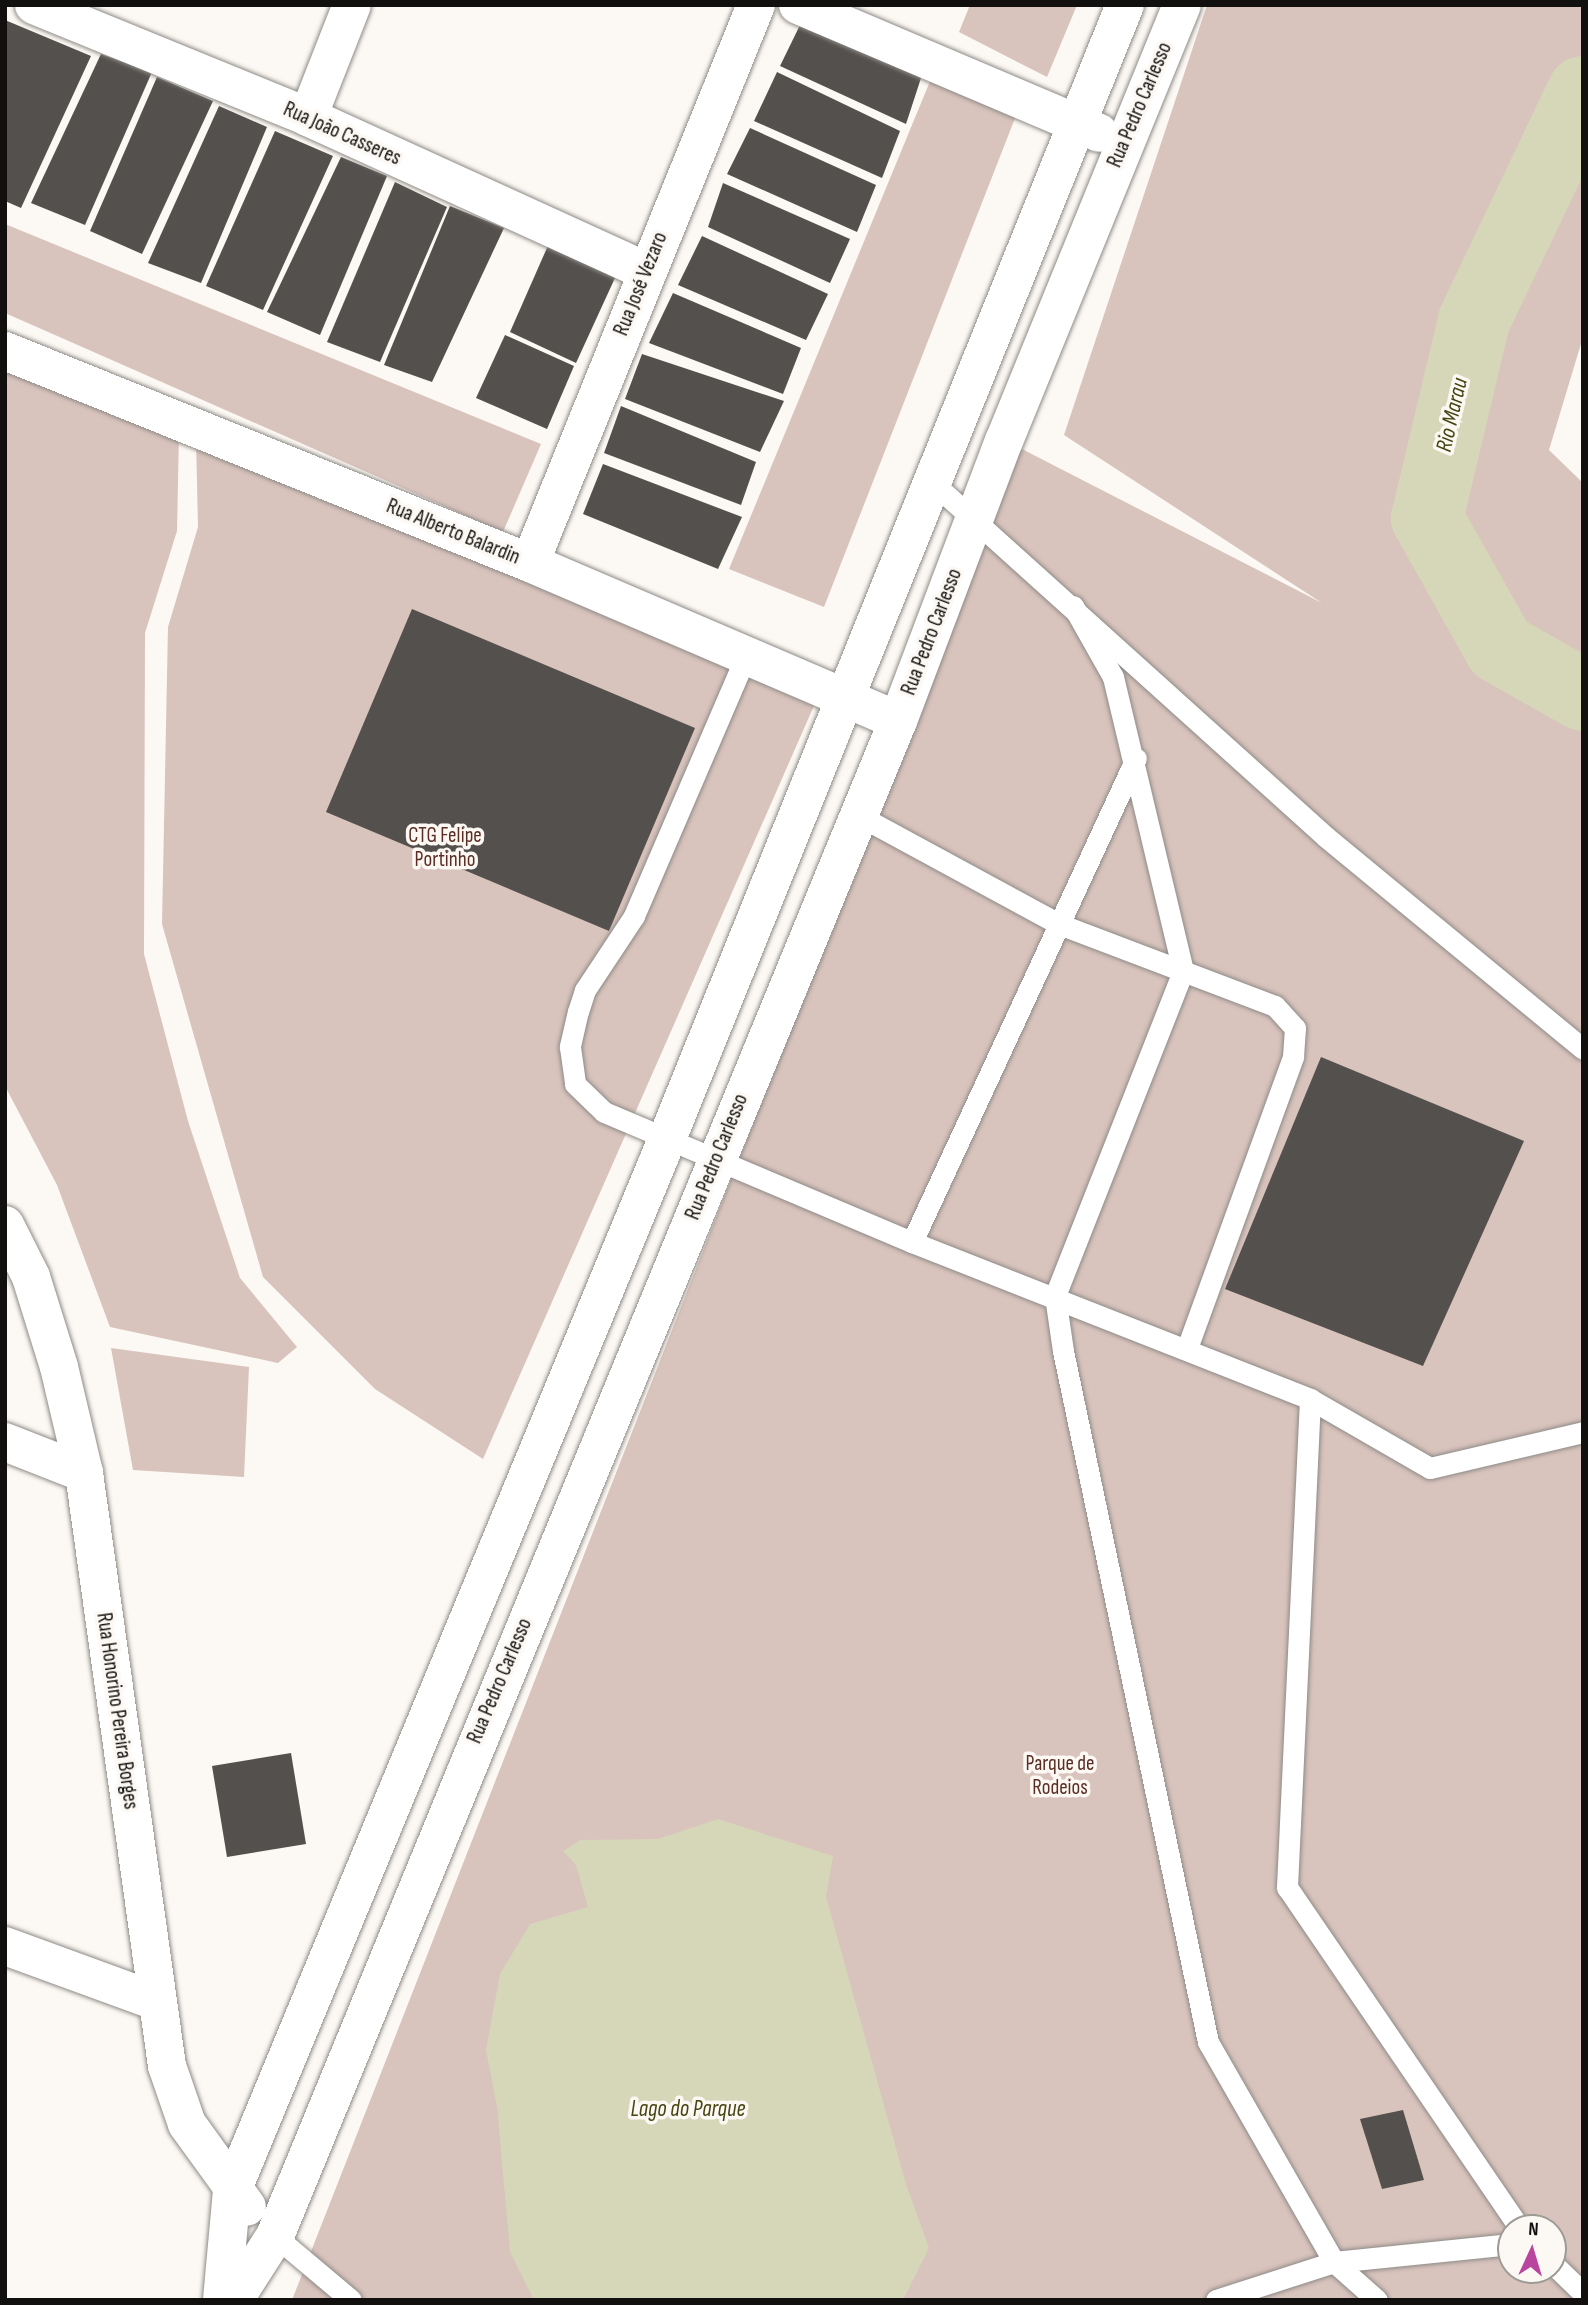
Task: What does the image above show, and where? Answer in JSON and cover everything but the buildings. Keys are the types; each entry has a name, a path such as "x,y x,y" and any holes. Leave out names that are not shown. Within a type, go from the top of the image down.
{"street":[{"name":"Rua João Casseres","path":"34,5 308,117 646,271"},
{"path":"308,117 352,5"},
{"name":"Rua José Vezaro","path":"530,564 646,271 756,5"},
{"path":"798,5 1124,142"},
{"path":"222,2300 232,2191 667,1139 1125,5"},
{"name":"Rua Pedro Carlesso","path":"234,2300 275,2236 436,1836 898,721 1124,142 1182,5"},
{"name":"Rua Alberto Balardin","path":"5,351 530,564 898,721"},
{"name":"Rua Honorino Pereira Borges","path":"5,1225 31,1277 59,1367 84,1473 155,2001 167,2066 187,2124 232,2191 275,2236"},
{"path":"5,1442 84,1473"},
{"path":"386,1816 436,1836"},
{"path":"5,1946 155,2001"}],"lane":[{"path":"932,482 1073,606 1326,837 1583,1049"},
{"path":"1073,606 1113,677 1136,758 1183,971 1055,1296 1208,2042 1334,2262 1377,2300"},
{"path":"746,658 634,916 585,990 570,1047 575,1084 604,1112 912,1242 1187,1348 1310,1399 1430,1468 1583,1432"},
{"path":"912,1242 1136,758"},
{"path":"858,815 1059,924 1275,1006 1295,1028 1293,1057 1187,1348"},
{"path":"1310,1399 1287,1887 1510,2214"},
{"path":"275,2236 351,2300"},
{"path":"1216,2300 1334,2262 1497,2245"},
{"path":"1567,2278 1583,2293"}],"green space":[{"path":"970,5 1077,5 1047,77 959,32"},
{"name":"Parque de Rodeios","path":"1207,5 1583,5 1583,337 1549,450 1583,483 1583,2300 292,2300 1018,447 1322,603 1064,435"},
{"path":"933,74 1019,108 824,607 729,569"},
{"path":"5,224 541,444 503,532 5,313"},
{"path":"5,369 179,432 177,531 145,633 144,954 188,1121 240,1278 297,1347 278,1363 110,1327 57,1185 5,1086"},
{"name":"CTG Felipe Portinho","path":"196,439 817,699 483,1459 375,1389 263,1277 162,924 168,627 198,527"},
{"path":"111,1348 249,1367 244,1477 133,1470"}],"water":[{"name":"Lago do Parque","path":"718,1819 833,1856 826,1897 906,2184 929,2248 903,2300 534,2300 510,2252 497,2107 486,2050 500,1974 530,1924 588,1907 576,1865 563,1851 581,1840 658,1839"}],"waterway":[{"name":"Rio Marau","path":"1583,92 1474,321 1427,518 1500,648 1583,695"}]}
